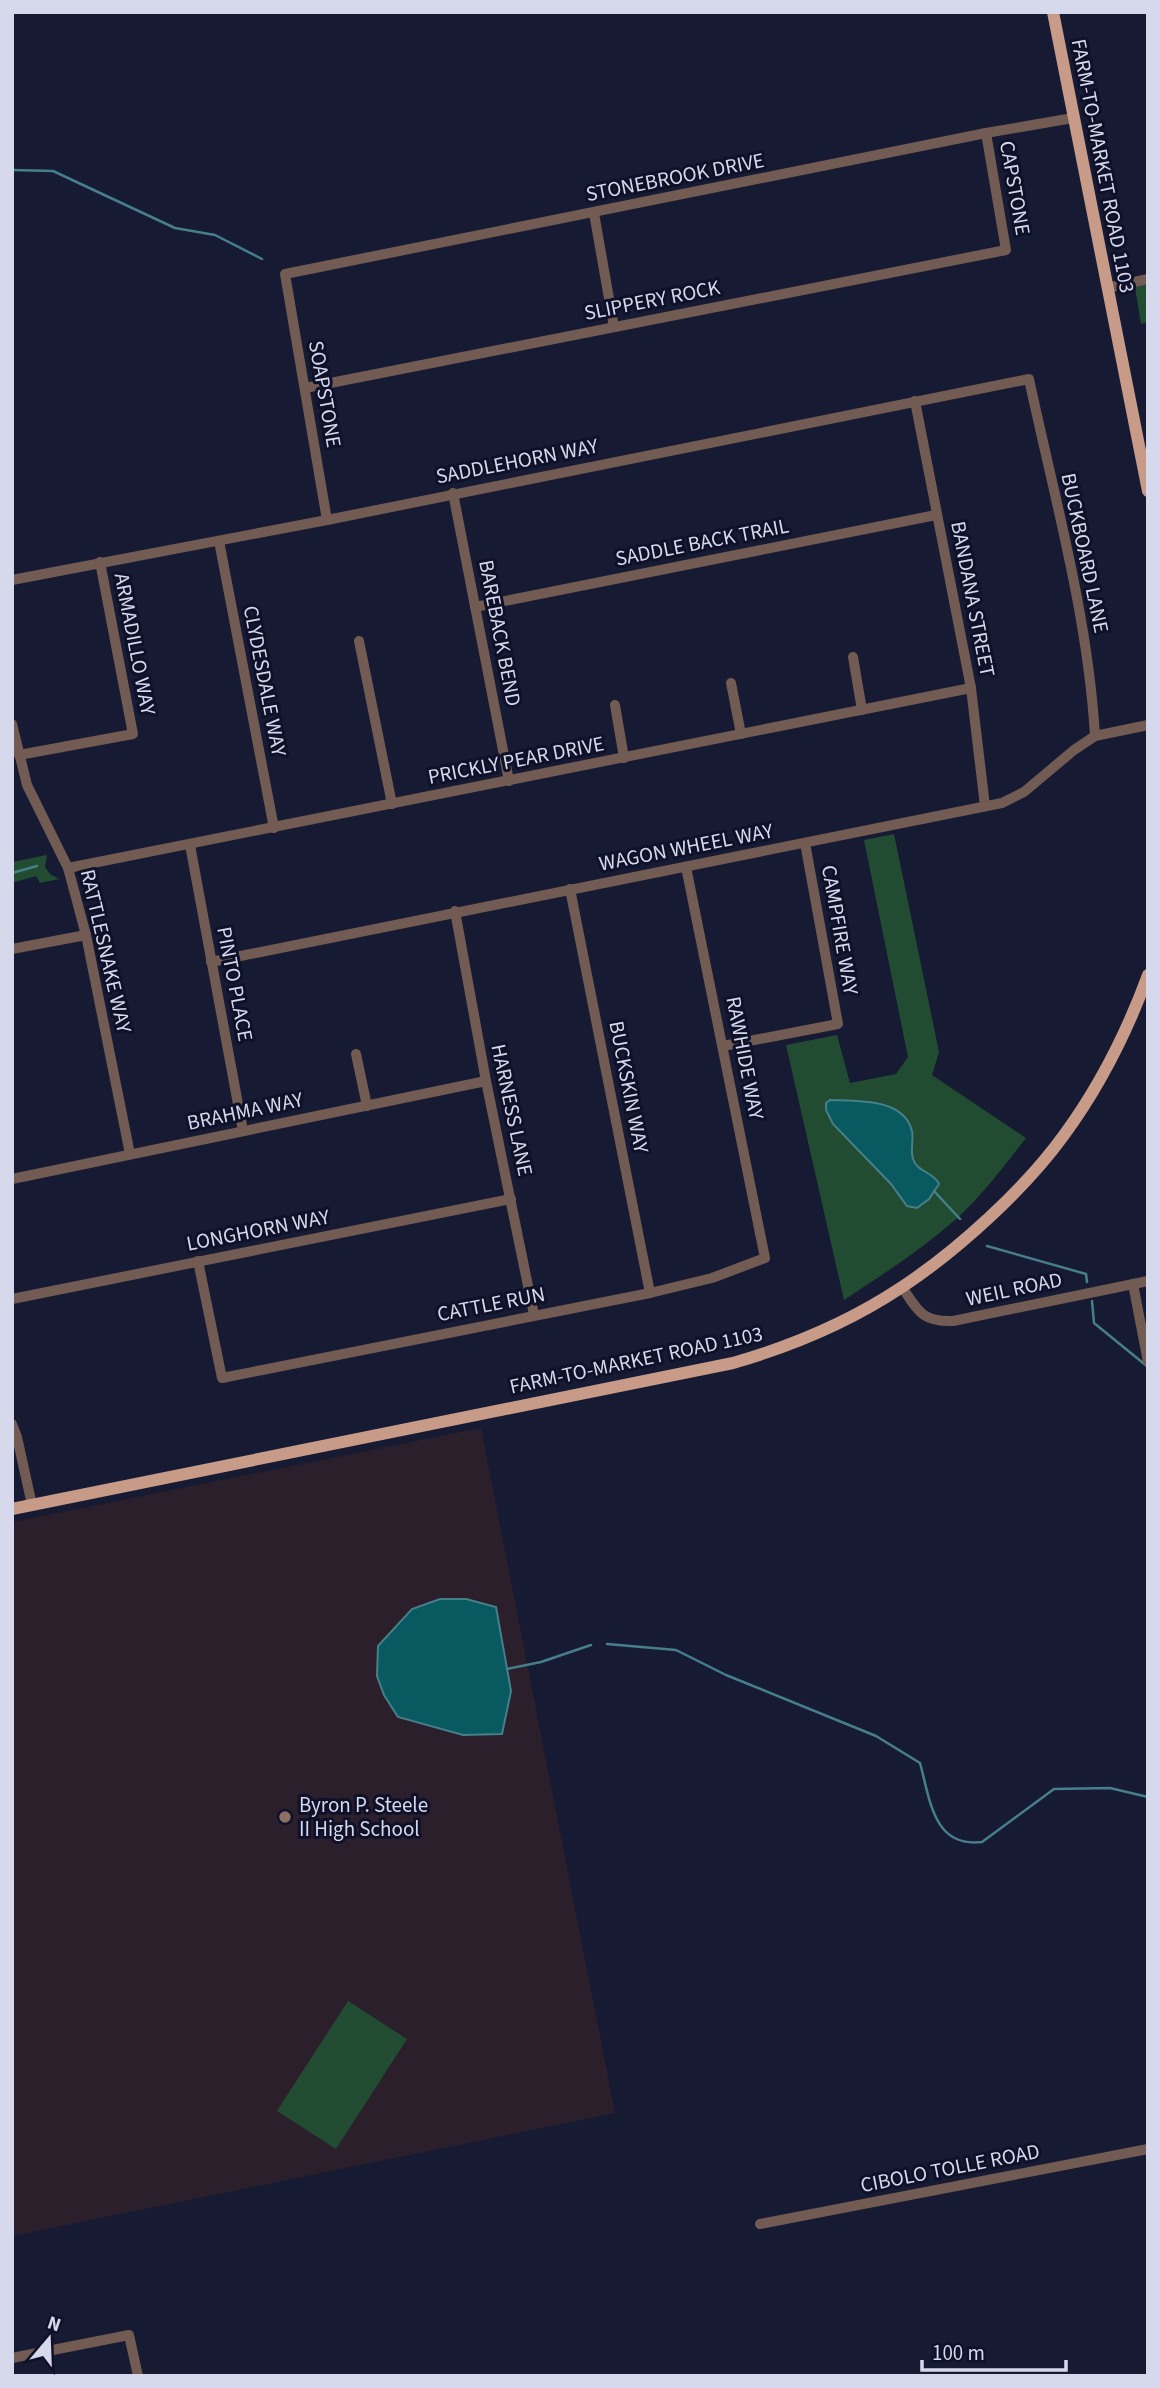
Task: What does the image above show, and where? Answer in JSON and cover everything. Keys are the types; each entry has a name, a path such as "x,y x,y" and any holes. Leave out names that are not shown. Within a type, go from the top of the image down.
{"main road":[{"name":"FARM-TO-MARKET ROAD 1103","path":"1053,12 1148,491"},
{"name":"FARM-TO-MARKET ROAD 1103","path":"12,1509 733,1363 789,1345 842,1321 902,1287 988,1217 1037,1168 1063,1137 1097,1085 1148,975"}],"street":[{"name":"STONEBROOK DRIVE","path":"285,274 986,133 1073,118"},
{"name":"CAPSTONE","path":"986,133 1006,250"},
{"path":"594,213 614,327"},
{"name":"SLIPPERY ROCK","path":"305,388 1006,250"},
{"name":"SOAPSTONE","path":"285,274 327,520"},
{"path":"1107,288 1148,279"},
{"name":"SADDLEHORN WAY","path":"12,580 327,520 1029,379"},
{"name":"BUCKBOARD LANE","path":"1029,379 1092,681 1095,736"},
{"name":"BANDANA STREET","path":"915,401 971,688 985,806"},
{"name":"BAREBACK BEND","path":"453,494 509,781"},
{"name":"SADDLE BACK TRAIL","path":"475,607 936,515"},
{"name":"CLYDESDALE WAY","path":"219,541 274,828"},
{"name":"ARMADILLO WAY","path":"19,755 133,734 100,562"},
{"path":"359,641 392,804"},
{"path":"853,657 862,710"},
{"path":"731,683 741,734"},
{"name":"PRICKLY PEAR DRIVE","path":"68,868 971,688"},
{"path":"615,705 624,758"},
{"name":"RATTLESNAKE WAY","path":"12,724 27,785 68,868 86,935 130,1154"},
{"name":"WAGON WHEEL WAY","path":"211,962 1002,803 1024,792 1095,736 1148,725"},
{"name":"CAMPFIRE WAY","path":"723,1046 838,1024 805,843"},
{"name":"PINTO PLACE","path":"190,845 243,1131"},
{"name":"RAWHIDE WAY","path":"686,867 765,1258"},
{"name":"BUCKSKIN WAY","path":"570,889 650,1293"},
{"name":"HARNESS LANE","path":"455,911 486,1081 534,1315"},
{"path":"12,949 86,935"},
{"path":"356,1054 367,1105"},
{"name":"BRAHMA WAY","path":"13,1175 130,1154 486,1081"},
{"name":"LONGHORN WAY","path":"12,1300 511,1199"},
{"name":"CATTLE RUN","path":"198,1261 222,1378 650,1293 712,1278 765,1258"},
{"name":"WEIL ROAD","path":"902,1287 925,1318 953,1321 1148,1281"},
{"path":"1133,1284 1148,1362"},
{"path":"12,1424 18,1437 32,1505"},
{"name":"CIBOLO TOLLE ROAD","path":"760,2224 1148,2149"},
{"path":"12,2358 129,2335 138,2376"}],"shaded area":[{"path":"1148,284 1148,322 1141,324 1135,287"},
{"path":"894,834 939,1052 932,1075 1026,1138 984,1191 955,1220 915,1252 844,1300 786,1045 837,1035 850,1083 896,1074 908,1057 864,840"},
{"path":"47,855 45,867 59,879 40,883 36,876 12,883 12,862"},
{"path":"830,1100 878,1104 900,1112 912,1131 912,1156 915,1163 939,1184 929,1199 917,1208 907,1206 891,1184 833,1124 826,1110 826,1103"},
{"name":"Byron P. Steele II High School","path":"481,1428 615,2113 12,2236 12,1522"},
{"path":"440,1599 466,1599 496,1607 511,1691 502,1734 463,1735 398,1717 384,1695 377,1676 378,1646 412,1609"},
{"path":"348,2001 407,2039 336,2149 277,2111"}],"waterway":[{"path":"12,170 53,171 175,228 215,235 262,259"},
{"path":"12,873 37,866"},
{"path":"934,1191 960,1219"},
{"path":"987,1246 1086,1274 1087,1282"},
{"path":"1092,1301 1094,1323 1148,1367"},
{"path":"607,1644 676,1650 726,1675 876,1736 920,1763 936,1818 943,1829 966,1842 982,1842 1054,1789 1110,1788 1148,1797"},
{"path":"507,1669 541,1662 591,1645"}],"place":[{"name":"Byron P. Steele II High School","path":"285,1817"}]}
